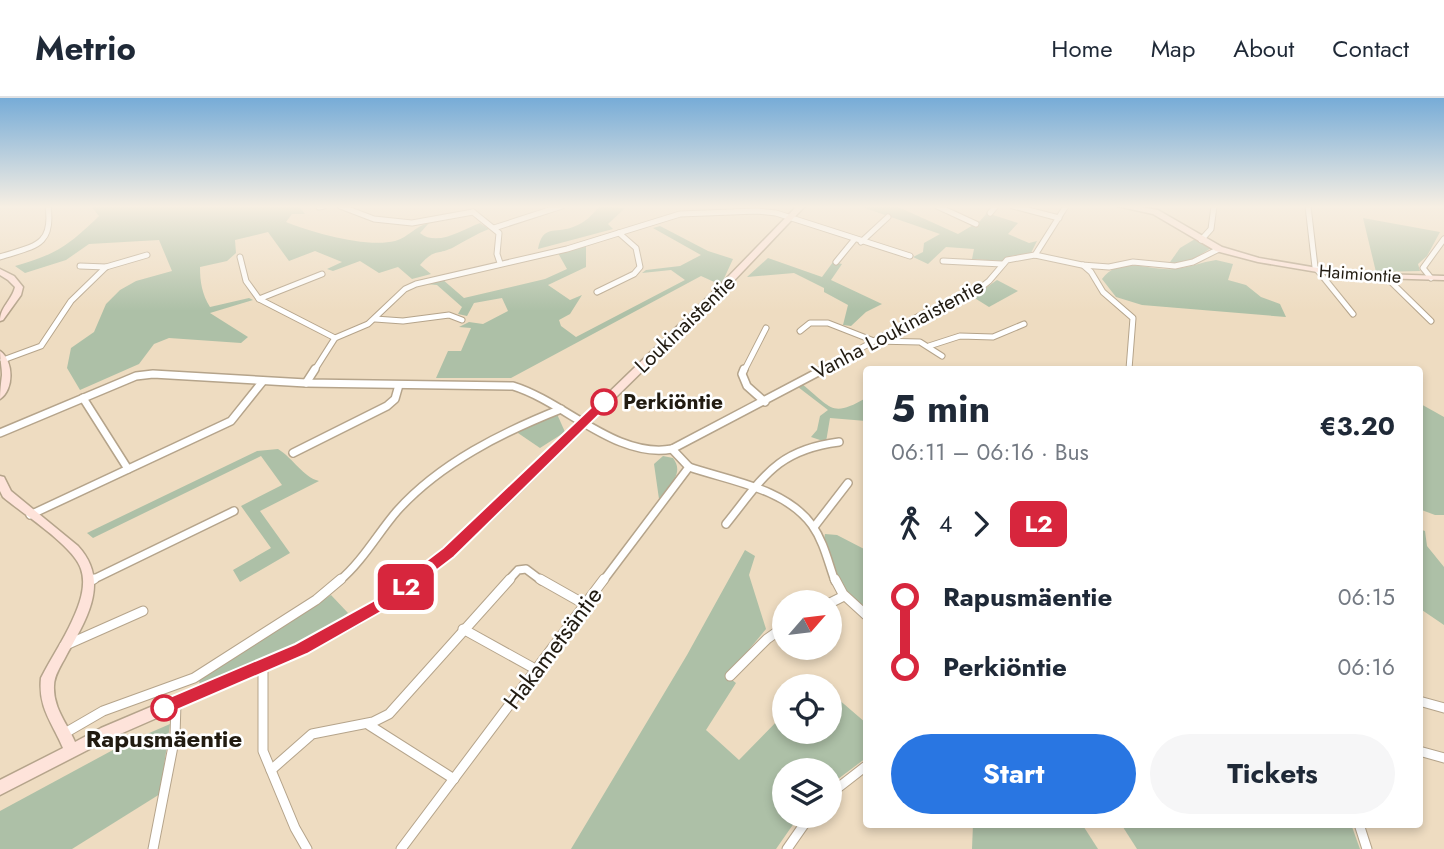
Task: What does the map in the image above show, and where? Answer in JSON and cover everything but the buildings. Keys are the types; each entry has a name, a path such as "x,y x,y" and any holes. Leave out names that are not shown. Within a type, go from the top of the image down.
{"street":[{"path":"0,257 38,241"},
{"path":"499,241 497,254 500,263"},
{"path":"306,383 335,338 375,319 410,286 593,241"},
{"path":"597,292 634,274 640,267 636,248 628,241"},
{"name":"Loukinaistentie","path":"0,788 71,750 263,666 354,621 417,579 475,528 769,241"},
{"path":"836,262 853,241"},
{"path":"858,241 910,256"},
{"path":"1035,255 1044,241"},
{"name":"Haimiontie","path":"1203,241 1219,249 1258,260 1317,272 1387,278 1444,278"},
{"path":"1311,241 1317,272 1353,314"},
{"path":"1431,278 1423,268 1443,241"},
{"name":"Vanha Loukinaistentie","path":"585,422 638,449 672,449 926,312 973,294 989,281 1002,264 1015,258 1035,255 1082,265 1109,267 1123,262 1165,267 1181,265 1219,249"},
{"path":"80,266 106,267 147,255"},
{"path":"240,257 246,281 260,299 335,338"},
{"path":"943,261 1002,264"},
{"path":"1082,265 1095,278 1103,292 1133,318 1129,366"},
{"path":"0,396 4,374 1,357 41,346 71,301 106,267"},
{"path":"1095,278 1109,267"},
{"path":"0,271 19,287 17,295 0,318"},
{"path":"260,299 322,274"},
{"path":"1387,278 1431,321"},
{"path":"375,319 403,321 449,315 462,320"},
{"path":"800,331 810,323 828,323 874,341 911,341 929,346 942,356"},
{"path":"929,346 947,338 993,337 1024,324"},
{"path":"765,401 747,386 742,374 766,328"},
{"path":"0,433 145,374 306,383 507,385 533,391 585,422"},
{"path":"30,515 231,421 263,381"},
{"path":"293,453 387,406 395,399 399,385"},
{"path":"83,398 128,469"},
{"path":"65,733 103,711 194,678 316,600 346,575 416,491 467,455 515,427 561,409"},
{"path":"726,524 755,488 793,452 839,443"},
{"path":"672,449 689,467 755,488 796,508 814,527 839,590"},
{"name":"Hakametsäntie","path":"401,849 689,467"},
{"path":"0,480 7,494 63,539 82,558 90,581 88,597 48,678 46,691 52,715 65,733 71,750"},
{"path":"814,527 848,483"},
{"path":"90,581 234,511"},
{"path":"271,770 306,738 318,731 369,725 389,715 513,573 522,568 586,604"},
{"path":"842,597 863,613"},
{"path":"63,647 144,611"},
{"path":"463,629 537,670"},
{"path":"730,676 772,635"},
{"path":"263,666 263,751 295,828 307,849"},
{"path":"1423,702 1444,708"},
{"path":"153,849 175,736 176,703"},
{"path":"369,725 454,779"},
{"path":"1423,752 1444,758"},
{"path":"842,785 863,768"},
{"path":"788,849 802,828"},
{"path":"1360,828 1367,849"}],"green space":[{"path":"141,241 89,244 66,260 25,273 15,266 52,253 70,242"},
{"path":"159,241 235,241 236,253 227,261 200,267 201,283 210,307 249,298 253,300 210,313 248,337 241,343 169,338 154,344 139,364 80,390 67,368 71,348 94,332 106,304 120,290 136,281 172,271"},
{"path":"275,241 464,241 430,256 420,265 431,274 412,279 398,267 379,273 360,261 333,271 327,269 342,262 315,251 289,261"},
{"path":"540,241 568,241 538,249"},
{"path":"676,241 689,241 733,259 721,285 701,276 511,378 436,378 448,351 461,351 471,328 459,327 469,322 483,324 508,311 502,298 474,303 467,316 458,314 462,307 437,285 426,284 442,279 464,298 545,279 567,269 558,253 586,246 586,267 548,285 570,300 582,295 570,314 559,320 561,326 576,337 685,280 671,270 642,273 646,270 680,266 701,255"},
{"path":"1037,241 1031,253 1011,256 1002,261 972,259 974,249 946,247 928,264 913,257 923,252 924,243"},
{"path":"1192,241 1199,241 1211,248 1194,259 1168,265 1180,248"},
{"path":"1369,241 1435,241 1427,256 1418,264 1420,271 1376,272"},
{"path":"768,258 822,277 833,262 842,264 831,280 882,304 866,312 851,326 843,325 848,305 824,292 824,288 794,273 747,277"},
{"path":"1216,260 1233,264 1228,280 1246,285 1261,297 1280,304 1286,317 1142,305 1116,297 1102,279 1109,271 1126,265 1173,269"},
{"path":"997,280 1018,291 989,307 973,297"},
{"path":"802,384 832,408 845,408 863,400 863,421 830,418 826,442 811,437 817,430 820,416 828,410 798,387"},
{"path":"1423,405 1444,417 1444,515 1423,510"},
{"path":"557,414 565,432 540,448 515,431"},
{"path":"278,449 308,476 319,481 260,511 290,553 240,582 233,570 271,548 241,506 282,485 261,456 93,538 87,533 257,451"},
{"path":"663,456 673,458 677,469 674,479 659,499 654,464"},
{"path":"1423,530 1427,546 1444,567 1444,625 1423,611"},
{"path":"825,534 837,535 863,548 863,604 842,588 824,539"},
{"path":"745,550 755,556 749,575 766,629 727,676 736,683 706,730 739,760 772,726 772,744 842,744 842,702 863,720 863,760 842,776 842,758 772,758 772,828 791,828 776,849 571,849 687,655"},
{"path":"331,595 348,613 314,636 277,655 200,686 199,680"},
{"path":"170,724 160,794 72,849 0,849 0,811 124,744"},
{"path":"973,828 1085,828 1098,849 972,849"},
{"path":"1124,828 1352,828 1360,849 1137,849"}],"bus line":[{"name":"L2","path":"164,708 301,649 381,605 449,552 604,402"}],"place":[{"name":"Perkiöntie","path":"604,402"},
{"name":"Rapusmäentie","path":"164,708"}]}
